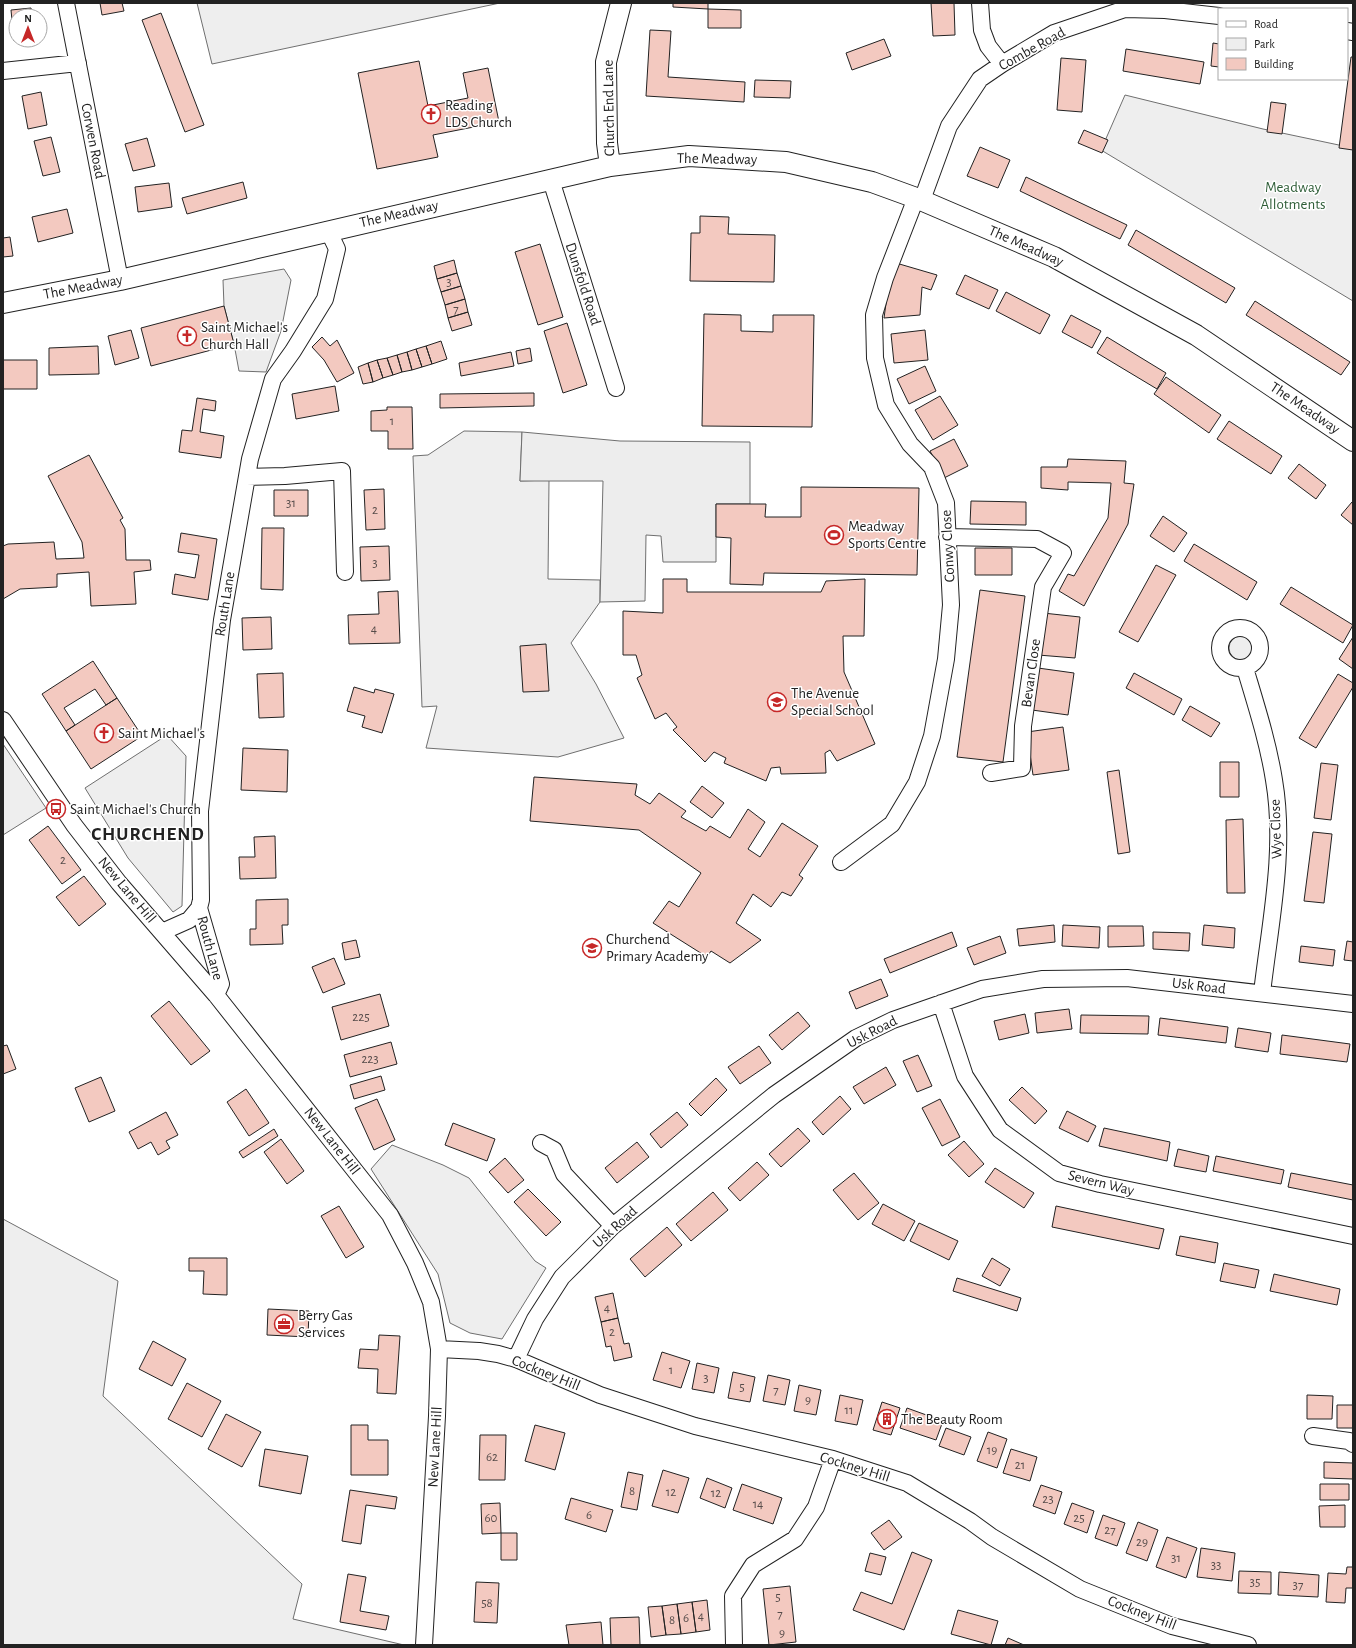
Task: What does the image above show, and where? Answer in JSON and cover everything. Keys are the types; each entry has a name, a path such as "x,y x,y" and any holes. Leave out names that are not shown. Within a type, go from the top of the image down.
{"street":[{"name":"Corwen Road","path":"66,3 120,280"},
{"name":"Church End Lane","path":"610,166 607,143 606,62 621,3"},
{"path":"980,3 982,30 988,46 1002,64"},
{"name":"Combe Road","path":"919,199 949,126 980,80 1002,64 1054,33 1125,9 1165,7 1218,16"},
{"path":"3,71 78,63"},
{"name":"The Meadway","path":"3,303 120,280 328,230 610,166 689,156 786,162 872,182 919,199 1054,257 1196,335 1353,441"},
{"name":"Dunsfold Road","path":"551,180 616,388"},
{"name":"Conwy Close","path":"841,862 892,824 917,782 932,736 946,659 951,605 946,503 932,467 910,444 886,405 875,358 874,315 885,278 919,199"},
{"name":"Routh Lane","path":"216,995 221,984 199,908 201,900 200,811 222,620 250,459 273,379 294,351 325,299 337,249 328,230"},
{"path":"247,477 342,472 345,572"},
{"name":"Bevan Close","path":"947,537 1037,539 1063,553 1043,587 1024,726 1022,768 991,773"},
{"name":"Wye Close","path":"1245,668 1259,714 1274,780 1277,811 1278,864 1262,993"},
{"name":"New Lane Hill","path":"3,720 74,825 126,892 216,995 390,1215 415,1263 431,1302 439,1349 438,1403 424,1645"},
{"path":"162,932 189,920 199,908"},
{"name":"Usk Road","path":"516,1359 535,1319 562,1276 613,1226 774,1095 856,1038 893,1020 982,989 1043,979 1127,978 1353,1004"},
{"name":"Severn Way","path":"941,1003 965,1076 1000,1130 1059,1173 1100,1184 1353,1236"},
{"path":"541,1143 554,1150 564,1174 613,1226"},
{"name":"Cockney Hill","path":"439,1349 479,1351 516,1359 600,1395 695,1426 833,1459 906,1483 970,1521 992,1537 1080,1589 1172,1626 1248,1645"},
{"path":"1314,1436 1348,1441 1353,1444"},
{"path":"734,1645 733,1596 753,1565 795,1538 816,1507 833,1459"}],"green space":[{"path":"197,3 500,3 212,64"},
{"name":"Meadway Allotments","path":"1125,95 1263,129 1353,148 1353,301 1101,150"},
{"path":"464,431 522,432 520,481 549,480 548,579 600,580 600,602 571,643 596,684 624,738 558,757 426,748 437,706 422,707 413,456 428,455"},
{"path":"1241,636 1249,640 1253,648 1249,656 1241,660 1233,656 1229,648 1233,640"},
{"path":"167,735 186,756 182,906 173,912 128,858 85,788"},
{"path":"3,744 46,808 3,835"},
{"path":"392,1145 443,1165 469,1178 535,1261 546,1268 502,1339 470,1333 450,1323 438,1274 371,1169"},
{"path":"3,1219 118,1281 103,1396 302,1584 293,1619 404,1645 3,1645"}],"shaded area":[{"path":"284,269 291,280 281,331 266,372 239,371 224,306 223,280"},
{"path":"522,432 620,441 750,442 750,504 716,504 716,562 663,562 661,536 646,535 645,601 600,602 603,481 520,481"}],"building":[{"path":"100,3 122,3 124,11 102,15"},
{"path":"673,3 708,3 708,9 673,7"},
{"path":"931,3 954,3 955,35 933,36"},
{"path":"708,9 741,10 741,28 708,28"},
{"path":"161,13 204,125 185,132 142,20"},
{"path":"650,30 671,31 668,77 745,82 744,102 646,96"},
{"path":"884,39 891,56 852,70 846,53"},
{"path":"1213,43 1218,44 1218,67 1211,66"},
{"path":"1126,49 1204,62 1200,84 1123,71"},
{"path":"1351,57 1353,57 1353,150 1339,148"},
{"path":"1061,58 1086,60 1082,112 1057,110"},
{"name":"Reading LDS Church","path":"419,61 428,106 468,98 463,73 488,68 499,122 433,135 438,157 377,169 358,73"},
{"path":"755,80 791,81 790,98 754,97"},
{"path":"41,92 47,125 28,129 22,96"},
{"path":"1271,102 1286,104 1282,134 1267,132"},
{"path":"1084,130 1108,140 1102,153 1078,143"},
{"path":"51,137 60,172 43,176 34,141"},
{"path":"147,138 155,166 133,171 125,144"},
{"path":"980,147 1010,160 998,188 967,176"},
{"path":"1026,177 1127,225 1120,239 1020,191"},
{"path":"243,182 247,198 187,214 182,198"},
{"path":"169,183 172,207 138,212 135,187"},
{"path":"67,209 73,233 38,242 32,217"},
{"path":"700,216 729,217 728,234 775,235 774,282 690,281 691,233 700,233"},
{"path":"1136,230 1235,288 1226,303 1128,245"},
{"path":"10,237 13,256 3,257 3,238"},
{"path":"540,244 563,317 538,325 515,252"},
{"path":"454,260 457,273 437,279 434,266"},
{"path":"896,263 937,275 931,290 922,287 920,315 884,318 888,289"},
{"path":"457,273 461,286 441,292 437,279"},
{"path":"965,275 998,290 989,309 956,294"},
{"path":"461,286 465,299 445,305 441,292"},
{"path":"1006,292 1050,315 1040,334 996,311"},
{"path":"465,299 468,312 448,318 445,305"},
{"path":"1255,301 1350,362 1341,375 1246,315"},
{"name":"Saint Michael's Church Hall","path":"224,306 234,344 151,366 141,328"},
{"path":"468,312 472,325 452,331 448,318"},
{"path":"704,314 741,315 741,331 773,332 773,315 814,315 812,427 702,426"},
{"path":"1071,315 1101,331 1092,348 1062,332"},
{"path":"567,323 587,385 563,393 544,331"},
{"path":"131,330 139,358 115,365 108,336"},
{"path":"925,330 928,360 894,363 891,334"},
{"path":"322,337 330,346 337,340 354,373 337,382 324,360 312,347"},
{"path":"1107,337 1166,373 1157,389 1097,353"},
{"path":"441,341 447,359 432,364 426,346"},
{"path":"98,346 99,374 49,375 49,348"},
{"path":"426,346 432,364 422,367 416,349"},
{"path":"530,348 532,361 518,364 516,351"},
{"path":"416,349 422,367 412,370 407,352"},
{"path":"407,352 412,370 402,372 397,355"},
{"path":"511,352 514,366 461,376 459,363"},
{"path":"397,355 402,372 393,375 387,358"},
{"path":"387,358 393,375 383,378 377,360"},
{"path":"3,360 37,360 37,389 3,389"},
{"path":"377,360 383,378 373,382 368,363"},
{"path":"368,363 373,382 363,384 358,367"},
{"path":"925,366 936,391 909,404 897,379"},
{"path":"1166,377 1221,415 1209,433 1154,394"},
{"path":"335,386 339,411 296,419 292,394"},
{"path":"534,393 534,406 440,408 440,394"},
{"path":"940,396 958,425 933,440 915,410"},
{"path":"197,398 216,401 215,411 203,409 200,432 224,436 221,458 179,452 182,430 192,431"},
{"path":"387,407 412,407 413,449 388,449 388,431 371,431 371,411 387,410"},
{"path":"1229,421 1282,456 1271,474 1217,439"},
{"path":"954,439 968,466 944,478 930,451"},
{"path":"89,455 123,518 120,520 125,529 126,560 150,560 151,570 134,572 136,604 91,606 89,572 57,574 57,587 20,589 3,599 3,546 8,544 54,542 56,559 84,558 82,542 48,476"},
{"path":"1068,459 1126,461 1124,483 1134,484 1128,524 1084,606 1059,591 1068,574 1074,576 1108,518 1111,483 1068,482 1068,490 1041,488 1041,467 1067,467"},
{"path":"1299,464 1326,485 1316,499 1288,478"},
{"path":"801,487 919,488 917,575 764,573 763,585 730,584 731,538 716,537 716,504 766,504 765,517 801,517"},
{"path":"384,489 385,529 366,530 364,490"},
{"path":"274,490 308,490 308,516 274,516"},
{"path":"971,501 1026,502 1026,525 970,524"},
{"path":"1352,502 1353,503 1353,525 1341,515"},
{"path":"1163,516 1187,533 1174,552 1150,536"},
{"path":"262,528 284,528 283,590 261,589"},
{"path":"181,533 217,539 208,600 172,594 175,574 195,578 199,555 178,552"},
{"path":"1194,544 1257,582 1247,600 1184,561"},
{"path":"389,546 390,580 361,581 360,547"},
{"path":"975,548 1012,548 1012,575 975,575"},
{"path":"1156,565 1176,575 1138,642 1119,632"},
{"path":"663,579 687,579 687,592 821,592 826,581 865,579 864,636 843,636 844,672 875,744 837,761 830,750 825,753 826,773 781,774 780,767 771,768 766,781 724,763 726,758 714,752 705,762 673,730 677,727 666,713 655,719 637,678 642,675 636,655 623,655 623,611 663,613"},
{"path":"1291,587 1353,625 1343,643 1280,604"},
{"path":"980,590 1025,596 1003,762 957,757"},
{"path":"398,591 400,643 349,644 348,615 379,614 378,592"},
{"path":"1043,613 1080,617 1075,658 1038,655"},
{"path":"271,617 272,649 243,650 242,618"},
{"path":"1353,637 1353,669 1339,659"},
{"path":"546,644 549,691 523,692 520,646"},
{"path":"93,661 117,698 106,705 95,689 64,708 75,725 66,731 42,694"},
{"path":"1038,668 1074,673 1068,715 1032,710"},
{"path":"283,673 284,717 259,718 257,674"},
{"path":"1134,673 1182,699 1174,715 1126,688"},
{"path":"1338,674 1353,683 1353,687 1316,748 1299,738"},
{"path":"354,687 374,693 375,689 394,694 382,733 362,727 365,716 347,711"},
{"name":"Saint Michael's","path":"117,698 142,736 91,769 66,731"},
{"path":"1190,706 1220,723 1211,737 1182,720"},
{"path":"1063,727 1069,770 1033,775 1027,732"},
{"path":"243,748 288,750 287,792 241,790"},
{"path":"1220,762 1239,762 1239,797 1220,797"},
{"path":"1321,763 1338,765 1331,820 1314,818"},
{"path":"1119,770 1130,852 1118,854 1107,772"},
{"path":"534,777 637,784 635,795 650,804 659,793 686,811 681,817 706,831 710,826 730,838 748,809 765,822 748,849 760,857 782,823 818,846 799,875 803,878 791,896 782,892 771,907 753,894 736,923 761,940 730,963 711,951 707,957 653,923 669,901 679,907 701,873 639,830 530,821"},
{"path":"702,786 724,803 712,818 690,802"},
{"path":"1243,819 1245,893 1227,893 1226,820"},
{"path":"48,826 81,870 62,884 29,840"},
{"path":"1313,832 1332,834 1324,903 1304,901"},
{"path":"275,836 276,878 240,879 239,857 255,857 254,837"},
{"path":"84,876 106,904 79,926 56,897"},
{"path":"288,899 288,925 282,925 283,944 250,945 250,929 256,929 256,900"},
{"path":"1054,925 1055,942 1019,946 1017,929"},
{"path":"1063,925 1100,927 1099,948 1062,946"},
{"path":"1204,925 1235,928 1234,948 1202,945"},
{"path":"1108,926 1143,926 1144,946 1108,947"},
{"path":"952,932 957,946 890,973 884,959"},
{"path":"1153,932 1190,933 1189,951 1153,949"},
{"path":"1000,936 1006,953 974,965 967,948"},
{"path":"356,940 360,957 345,960 342,943"},
{"path":"1347,941 1353,942 1353,961 1344,960"},
{"path":"1301,946 1335,950 1333,966 1299,962"},
{"path":"334,958 345,984 323,993 312,967"},
{"path":"881,979 888,996 856,1009 849,992"},
{"path":"380,994 389,1026 341,1040 332,1007"},
{"path":"169,1001 210,1051 191,1065 151,1016"},
{"path":"1069,1009 1072,1029 1037,1033 1035,1013"},
{"path":"798,1012 810,1026 782,1050 769,1035"},
{"path":"1025,1014 1029,1033 999,1040 994,1021"},
{"path":"1081,1015 1149,1016 1148,1034 1080,1033"},
{"path":"1160,1018 1228,1027 1226,1043 1158,1035"},
{"path":"1238,1028 1271,1033 1268,1052 1235,1047"},
{"path":"1282,1035 1350,1044 1347,1062 1280,1054"},
{"path":"391,1042 397,1064 350,1077 344,1055"},
{"path":"7,1045 16,1069 3,1074 3,1046"},
{"path":"759,1046 771,1063 740,1084 728,1067"},
{"path":"918,1055 932,1086 917,1092 903,1061"},
{"path":"886,1067 896,1085 864,1104 853,1087"},
{"path":"381,1076 385,1090 354,1099 350,1085"},
{"path":"101,1077 115,1111 89,1122 75,1088"},
{"path":"716,1078 727,1090 701,1116 689,1104"},
{"path":"1022,1087 1047,1111 1035,1124 1009,1100"},
{"path":"246,1089 269,1123 249,1136 227,1102"},
{"path":"840,1096 851,1109 823,1135 812,1122"},
{"path":"377,1099 395,1140 374,1150 355,1108"},
{"path":"940,1099 960,1137 942,1146 922,1108"},
{"path":"1067,1111 1096,1126 1088,1142 1059,1128"},
{"path":"166,1112 178,1135 166,1141 170,1148 158,1155 151,1142 138,1149 129,1132"},
{"path":"677,1112 688,1125 661,1148 650,1134"},
{"path":"453,1123 495,1139 487,1161 445,1145"},
{"path":"798,1128 810,1141 781,1167 769,1154"},
{"path":"1104,1128 1170,1142 1167,1161 1099,1146"},
{"path":"274,1129 278,1136 243,1158 239,1152"},
{"path":"281,1139 304,1171 287,1184 264,1152"},
{"path":"964,1141 984,1164 969,1177 948,1155"},
{"path":"637,1142 649,1157 617,1183 605,1168"},
{"path":"1178,1149 1209,1156 1206,1172 1174,1166"},
{"path":"1216,1156 1284,1170 1281,1184 1213,1171"},
{"path":"505,1158 524,1180 508,1193 489,1172"},
{"path":"757,1162 769,1175 740,1201 728,1188"},
{"path":"995,1168 1034,1193 1024,1208 985,1182"},
{"path":"854,1173 879,1203 858,1220 833,1190"},
{"path":"1291,1173 1353,1185 1353,1200 1288,1187"},
{"path":"528,1189 561,1222 546,1236 514,1202"},
{"path":"713,1192 728,1210 691,1241 676,1224"},
{"path":"883,1204 915,1221 904,1241 872,1224"},
{"path":"339,1206 364,1247 346,1258 321,1216"},
{"path":"1056,1206 1164,1229 1159,1249 1052,1227"},
{"path":"919,1223 958,1241 949,1260 910,1241"},
{"path":"667,1227 682,1245 645,1277 630,1259"},
{"path":"1180,1236 1218,1243 1215,1263 1176,1255"},
{"path":"189,1258 227,1258 227,1295 203,1294 204,1271 189,1271"},
{"path":"992,1258 1010,1269 1000,1286 982,1276"},
{"path":"1224,1263 1259,1270 1255,1288 1220,1281"},
{"path":"1274,1274 1340,1289 1337,1305 1270,1291"},
{"path":"957,1278 1021,1298 1017,1311 953,1291"},
{"path":"613,1293 618,1318 601,1322 595,1297"},
{"path":"268,1309 309,1311 308,1337 267,1335"},
{"path":"618,1318 624,1344 629,1343 632,1357 614,1361 611,1346 606,1347 601,1322"},
{"path":"379,1335 400,1336 396,1394 377,1393 378,1369 358,1368 360,1349 378,1350"},
{"path":"153,1341 186,1359 172,1386 139,1369"},
{"path":"662,1352 690,1361 681,1388 653,1380"},
{"path":"697,1363 719,1368 714,1393 692,1389"},
{"path":"733,1372 755,1377 750,1402 728,1398"},
{"path":"768,1375 790,1380 785,1405 763,1401"},
{"path":"187,1383 221,1401 202,1437 168,1419"},
{"path":"799,1385 821,1390 816,1415 794,1411"},
{"path":"840,1395 863,1400 857,1425 835,1421"},
{"path":"1307,1395 1333,1396 1332,1419 1307,1419"},
{"name":"The Beauty Room","path":"882,1402 900,1408 891,1435 873,1430"},
{"path":"1337,1405 1353,1405 1353,1428 1337,1428"},
{"path":"907,1408 943,1421 936,1440 900,1428"},
{"path":"226,1414 261,1432 242,1467 208,1449"},
{"path":"351,1425 368,1425 368,1440 388,1440 388,1475 351,1475"},
{"path":"535,1425 565,1433 555,1470 525,1461"},
{"path":"946,1428 971,1437 964,1455 939,1446"},
{"path":"988,1432 1007,1439 997,1468 977,1461"},
{"path":"480,1435 506,1435 505,1480 479,1480"},
{"path":"265,1449 308,1456 301,1494 259,1486"},
{"path":"1011,1449 1037,1457 1030,1481 1003,1473"},
{"path":"1324,1462 1353,1463 1353,1479 1324,1478"},
{"path":"663,1470 689,1478 678,1513 652,1506"},
{"path":"628,1472 643,1475 637,1510 621,1507"},
{"path":"707,1478 732,1488 725,1508 700,1498"},
{"path":"742,1484 782,1498 773,1524 733,1510"},
{"path":"1320,1484 1349,1484 1349,1500 1320,1500"},
{"path":"1041,1485 1062,1492 1055,1514 1033,1506"},
{"path":"350,1490 397,1497 395,1509 366,1505 361,1544 342,1541"},
{"path":"571,1498 613,1510 606,1532 565,1519"},
{"path":"500,1503 501,1533 482,1534 481,1504"},
{"path":"1072,1503 1094,1511 1087,1533 1064,1524"},
{"path":"1345,1505 1345,1527 1320,1527 1319,1506"},
{"path":"1103,1515 1125,1523 1117,1546 1095,1538"},
{"path":"889,1520 902,1537 884,1550 871,1533"},
{"path":"1138,1522 1158,1530 1147,1561 1126,1553"},
{"path":"501,1533 517,1533 517,1560 501,1560"},
{"path":"1167,1537 1197,1548 1186,1578 1156,1567"},
{"path":"1201,1548 1235,1553 1232,1581 1197,1577"},
{"path":"912,1552 932,1560 904,1630 853,1610 861,1592 892,1604"},
{"path":"870,1553 886,1557 881,1575 865,1571"},
{"path":"1347,1567 1353,1567 1353,1588 1346,1588 1345,1603 1326,1602 1328,1573 1346,1574"},
{"path":"1239,1571 1271,1572 1271,1594 1238,1593"},
{"path":"1279,1572 1319,1575 1318,1597 1278,1595"},
{"path":"348,1574 366,1577 360,1611 389,1616 386,1630 340,1622"},
{"path":"476,1582 499,1583 497,1623 474,1622"},
{"path":"790,1586 796,1642 769,1645 763,1589"},
{"path":"707,1600 710,1630 696,1632 692,1602"},
{"path":"692,1602 696,1632 681,1634 677,1604"},
{"path":"677,1604 681,1634 666,1635 662,1606"},
{"path":"662,1606 666,1635 651,1637 648,1607"},
{"path":"958,1610 998,1621 991,1645 951,1634"},
{"path":"639,1617 640,1645 611,1645 610,1618"},
{"path":"601,1622 603,1645 569,1645 566,1625"},
{"path":"1008,1638 1024,1645 1005,1645"}],"place":[{"name":"Reading LDS Church","path":"431,114"},
{"name":"Saint Michael's Church Hall","path":"187,336"},
{"name":"Meadway Sports Centre","path":"834,535"},
{"name":"The Avenue Special School","path":"777,702"},
{"name":"Saint Michael's","path":"104,733"},
{"name":"Saint Michael's Church","path":"56,809"},
{"name":"Churchend Primary Academy","path":"592,948"},
{"name":"Berry Gas Services","path":"284,1324"},
{"name":"The Beauty Room","path":"887,1419"}],"district":[{"name":"CHURCHEND","path":"148,834"}]}
